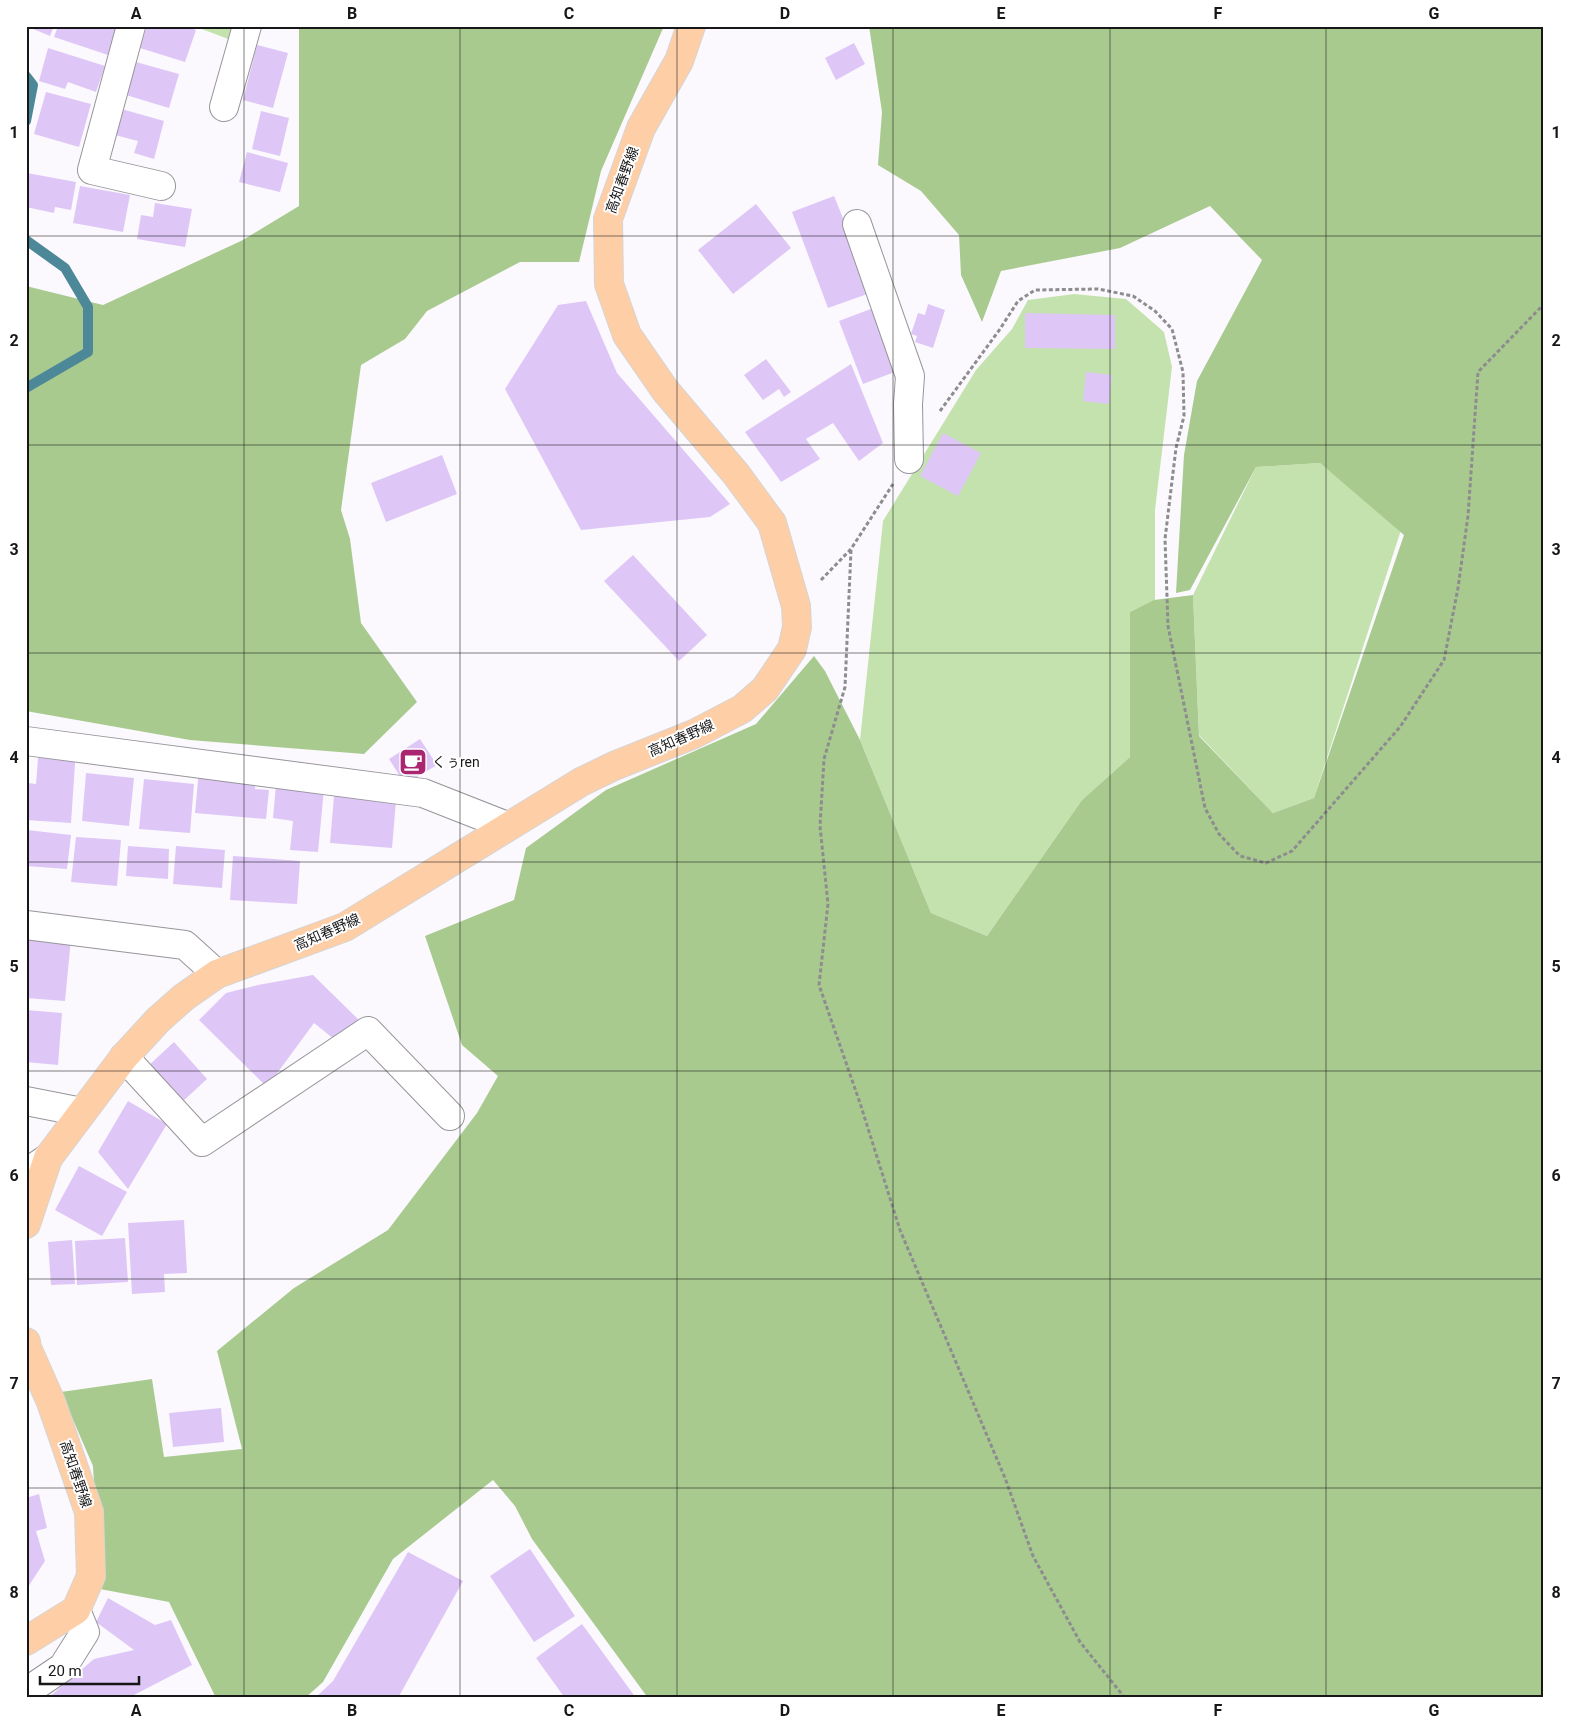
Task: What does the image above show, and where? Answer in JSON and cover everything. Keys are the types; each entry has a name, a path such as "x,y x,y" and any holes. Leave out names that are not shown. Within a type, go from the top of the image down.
{"main road":[{"name":"高知春野線","path":"26,1224 37,1166 124,1057 184,997 217,974 345,927 435,873 507,826 582,782 614,766 694,734 742,709 765,689 792,649 797,627 796,606 772,524 736,474 665,390 627,334 609,284 608,219 641,128 678,60 692,26"},
{"name":"高知春野線","path":"26,1342 51,1402 89,1512 91,1576 76,1610"},
{"path":"26,1641 76,1610"}],"street":[{"path":"131,26 92,170 161,186"},
{"path":"224,107 247,26"},
{"path":"857,224 910,376 908,404 909,459"},
{"path":"26,741 423,793 507,826"},
{"path":"26,925 185,945 217,974"},
{"path":"124,1057 202,1142 368,1032 450,1116"},
{"path":"28,1105 82,1112"},
{"path":"26,1692 63,1667 85,1632 76,1610"}],"path":[{"path":"939,412 1000,329 1018,300 1035,290 1098,289 1133,296 1155,312 1172,328 1182,372 1184,416 1176,448 1165,539 1168,626 1205,808 1219,834 1240,856 1266,863 1292,851 1318,822 1400,727 1444,660 1458,588 1468,516 1478,372 1544,304"},
{"path":"796,606 851,549 909,459"},
{"path":"851,549 846,687 824,759 820,826 828,904 819,985 860,1103 900,1230 1005,1478 1033,1556 1080,1642 1125,1698"}],"green space":[{"path":"194,26 242,26 236,42"},
{"path":"299,26 664,26 601,171 579,262 520,262 427,311 405,339 361,365 341,510 350,539 361,623 417,702 364,754 190,740 26,711 26,286 103,305 243,240 299,206"},
{"path":"869,26 1544,26 1544,1698 648,1698 532,1539 515,1506 493,1480 393,1559 323,1682 305,1698 216,1698 169,1602 100,1589 93,1466 61,1392 152,1379 164,1457 242,1449 217,1351 294,1288 388,1230 477,1113 498,1076 462,1045 425,936 514,900 526,848 606,790 756,724 814,656 825,671 860,740 931,913 987,936 1082,800 1130,757 1130,612 1154,600 1193,595 1199,736 1273,813 1314,798 1404,535 1320,463 1256,467 1190,590 1176,593 1184,455 1197,381 1262,260 1210,206 1120,248 1001,271 982,322 961,275 959,235 921,191 878,165 882,112"},
{"path":"1074,294 1126,299 1164,332 1172,367 1155,510 1155,600 1130,612 1130,757 1082,800 987,936 931,913 860,740 883,521 976,370 1012,329 1028,300"},
{"path":"1320,463 1401,530 1314,798 1273,813 1199,735 1193,595 1256,467"}],"building":[{"path":"26,26 54,26 50,36"},
{"path":"58,26 117,26 108,55 54,37"},
{"path":"147,26 184,26 196,30 185,62 140,48"},
{"path":"854,43 865,64 836,80 825,58"},
{"path":"257,45 288,53 273,108 243,100"},
{"path":"48,48 105,66 96,92 68,82 65,89 39,81"},
{"path":"136,62 179,74 169,108 126,95"},
{"path":"46,92 91,104 79,147 34,134"},
{"path":"118,108 164,121 154,159 134,153 138,141 111,134"},
{"path":"261,111 289,118 280,156 252,149"},
{"path":"247,152 288,163 280,192 239,182"},
{"path":"27,173 76,182 71,210 55,207 54,213 26,207"},
{"path":"80,186 130,195 123,232 73,223"},
{"path":"834,196 873,292 828,308 792,212"},
{"path":"155,203 192,209 185,247 137,239 141,215 153,217"},
{"path":"756,204 791,248 733,294 698,250"},
{"path":"586,301 617,373 730,504 710,517 581,530 505,389 558,305"},
{"path":"928,304 945,310 933,348 915,342 917,336 911,334 918,313 925,315"},
{"path":"876,307 900,370 863,384 839,321"},
{"path":"1025,313 1115,315 1115,349 1025,348"},
{"path":"766,359 791,392 784,397 779,389 763,400 744,375"},
{"path":"851,364 883,443 859,461 833,423 806,439 820,459 781,482 745,432"},
{"path":"1086,372 1112,375 1109,404 1083,401"},
{"path":"943,433 981,453 958,496 920,476"},
{"path":"442,455 457,494 386,522 371,483"},
{"path":"633,555 707,635 679,661 604,581"},
{"name":"くぅren","path":"420,739 437,765 405,784 389,759"},
{"path":"39,746 76,749 71,823 26,820 28,783 36,784"},
{"path":"199,770 256,774 255,789 269,790 266,819 195,813"},
{"path":"86,773 134,778 129,826 82,821"},
{"path":"144,779 194,784 190,833 139,829"},
{"path":"276,785 324,789 318,852 290,850 293,821 273,818"},
{"path":"334,796 396,801 392,848 330,843"},
{"path":"27,830 71,835 67,869 26,866"},
{"path":"76,837 121,840 117,886 71,882"},
{"path":"128,846 169,849 168,879 126,876"},
{"path":"176,846 225,850 222,888 173,884"},
{"path":"233,856 300,861 297,904 230,900"},
{"path":"26,935 71,939 65,1001 26,998"},
{"path":"313,975 363,1024 339,1043 314,1023 267,1087 199,1020 226,993"},
{"path":"26,1010 62,1013 58,1065 26,1062"},
{"path":"174,1042 207,1079 181,1103 147,1067"},
{"path":"128,1101 167,1124 128,1189 98,1152"},
{"path":"79,1166 127,1192 102,1236 55,1210"},
{"path":"184,1220 187,1273 164,1274 165,1292 132,1294 128,1223"},
{"path":"125,1238 128,1282 77,1285 75,1241"},
{"path":"72,1240 75,1284 51,1285 48,1242"},
{"path":"221,1408 224,1442 173,1447 169,1413"},
{"path":"39,1494 47,1528 36,1531 45,1561 26,1590 26,1498"},
{"path":"530,1549 575,1616 534,1642 490,1576"},
{"path":"408,1552 463,1581 398,1698 315,1698 333,1681"},
{"path":"108,1598 155,1625 171,1620 192,1665 128,1698 48,1698 94,1659 134,1650 96,1622"},
{"path":"582,1624 636,1698 565,1698 536,1658"}],"waterway":[{"path":"26,76 33,85 26,121"},
{"path":"26,240 65,268 88,307 88,352 26,388"}],"place":[{"name":"くぅren","path":"413,762"}]}
